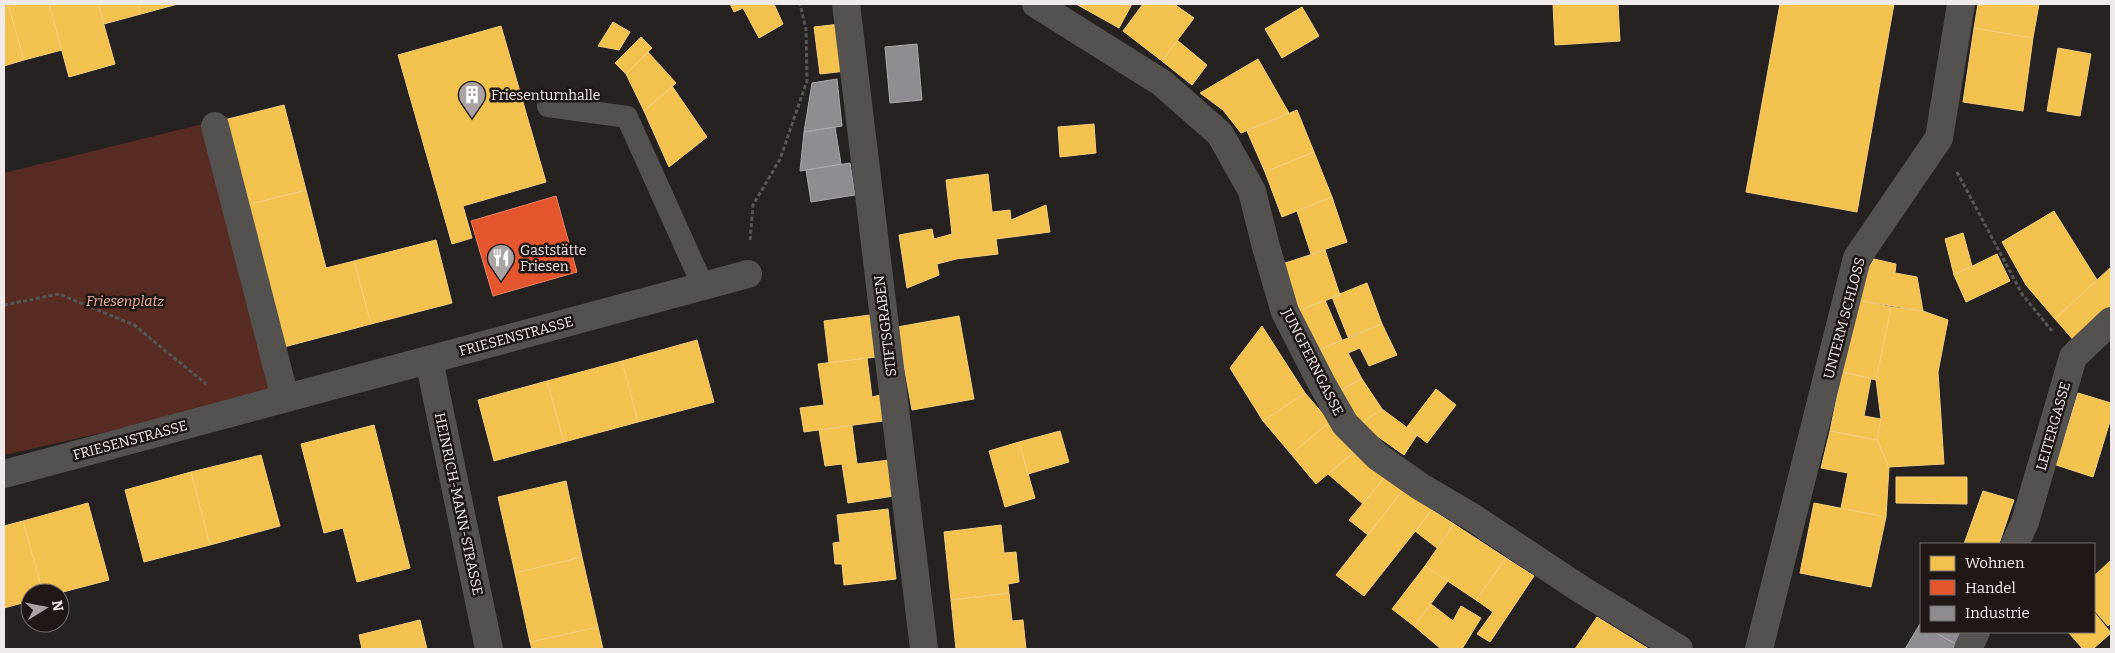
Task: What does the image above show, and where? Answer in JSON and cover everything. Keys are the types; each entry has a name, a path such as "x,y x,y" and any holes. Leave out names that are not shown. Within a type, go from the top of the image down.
{"street":[{"name":"STIFTSGRABEN","path":"846,4 924,649"},
{"name":"JUNGFERNGASSE","path":"1036,4 1162,83 1220,134 1252,191 1285,312 1345,424 1378,457 1421,487 1472,517 1582,590 1678,649"},
{"name":"UNTERM SCHLOSS","path":"1759,649 1857,258 1939,138 1961,4"},
{"path":"215,126 285,398"},
{"name":"FRIESENSTRASSE","path":"4,474 748,274"},
{"path":"2073,357 2111,321"},
{"name":"LEITERGASSE","path":"2015,543 2025,522 2073,357"},
{"name":"HEINRICH-MANN-STRASSE","path":"429,360 489,649"},
{"path":"1968,649 1976,633"}],"lane":[{"path":"548,106 627,117 703,286"}],"path":[{"path":"748,274 753,204 780,159 807,81 806,29 800,4"},
{"path":"1939,138 2022,294 2073,357"},
{"path":"4,305 59,294 134,325 236,411"}],"green space":[{"name":"Friesenplatz","path":"203,124 275,394 4,455 4,173"}],"building: Wohnen":[{"path":"4,4 8,4 24,60 4,66"},
{"path":"8,4 49,4 62,50 24,60"},
{"path":"49,4 98,4 115,64 69,77"},
{"path":"98,4 138,4 141,14 104,24"},
{"path":"138,4 178,4 141,14"},
{"path":"730,4 774,4 783,24 759,38 743,8 734,12"},
{"path":"1076,4 1132,4 1119,28"},
{"path":"1143,4 1174,4 1194,18 1162,61 1123,31"},
{"path":"1553,4 1618,4 1620,41 1555,45"},
{"path":"1780,4 1894,4 1857,212 1746,192"},
{"path":"1978,4 2039,4 2033,38 1974,28"},
{"path":"1302,7 1319,36 1282,58 1265,29"},
{"path":"613,22 630,32 619,50 598,46"},
{"path":"840,24 846,71 820,74 814,27"},
{"name":"Friesenturnhalle","path":"501,26 546,182 463,206 472,238 452,244 398,55"},
{"path":"1974,28 2033,38 2023,111 1963,102"},
{"path":"641,37 652,48 626,74 615,63"},
{"path":"1177,40 1207,65 1192,85 1162,61"},
{"path":"2058,48 2091,54 2080,116 2047,111"},
{"path":"648,52 676,83 644,111 626,74"},
{"path":"1258,59 1289,113 1241,133 1223,110 1200,93"},
{"path":"672,86 707,137 669,167 644,111"},
{"path":"284,105 306,190 247,205 224,120"},
{"path":"1297,110 1314,152 1265,172 1247,131"},
{"path":"1094,124 1096,153 1060,157 1058,127"},
{"path":"1314,152 1332,197 1282,217 1265,172"},
{"path":"988,174 992,212 1010,210 1011,220 1046,205 1050,232 996,239 998,254 956,259 937,264 939,275 907,288 899,235 932,229 934,239 952,234 946,180"},
{"path":"306,190 326,268 354,261 371,324 284,347 247,205"},
{"path":"1332,197 1347,242 1311,254 1297,211"},
{"path":"2054,211 2097,280 2055,319 2026,285 2002,242"},
{"path":"1963,233 1972,266 1954,275 1945,239"},
{"path":"436,240 452,303 371,324 354,261"},
{"path":"1325,250 1340,295 1298,311 1282,264"},
{"path":"1997,254 2010,281 1966,302 1954,275"},
{"path":"1874,259 1896,264 1895,273 1917,277 1923,311 1856,300 1865,274"},
{"path":"2111,267 2111,310 2076,343 2055,319"},
{"path":"1367,283 1382,324 1348,337 1332,297"},
{"path":"1325,300 1342,340 1316,351 1298,311"},
{"path":"1856,300 1891,307 1876,380 1842,372"},
{"path":"1891,307 1923,311 1948,320 1938,372 1944,464 1889,467 1877,440 1881,419 1876,380"},
{"path":"870,315 876,357 829,363 824,321"},
{"path":"959,316 974,399 912,410 897,327"},
{"path":"1382,324 1397,355 1369,366 1360,348 1348,353 1362,379 1338,391 1316,351"},
{"path":"1262,326 1305,393 1263,421 1230,368"},
{"path":"697,340 714,402 638,422 622,361"},
{"path":"867,358 872,397 880,395 883,421 804,432 800,408 824,405 818,364"},
{"path":"622,361 638,422 564,442 547,381"},
{"path":"1842,372 1871,378 1864,416 1881,419 1877,440 1830,431"},
{"path":"1362,379 1382,409 1360,424 1338,391"},
{"path":"547,381 564,442 494,461 478,400"},
{"path":"1436,389 1456,405 1427,443 1407,427"},
{"path":"1305,393 1330,422 1291,454 1263,421"},
{"path":"2078,393 2111,403 2111,418 2093,477 2056,465"},
{"path":"1382,409 1417,435 1404,455 1360,424"},
{"path":"1330,422 1354,452 1316,484 1291,454"},
{"path":"374,425 410,568 357,582 343,528 324,533 301,444"},
{"path":"852,426 857,464 889,460 894,496 848,503 842,464 825,466 819,430"},
{"path":"1060,431 1069,462 1028,474 1019,442"},
{"path":"1830,431 1877,440 1889,467 1886,517 1841,508 1848,473 1821,468"},
{"path":"1019,442 1035,498 1005,507 989,451"},
{"path":"1354,452 1385,477 1363,504 1328,474"},
{"path":"261,455 280,526 210,545 191,472"},
{"path":"191,472 210,545 144,562 125,490"},
{"path":"1385,477 1403,490 1368,535 1349,520"},
{"path":"1896,477 1967,477 1967,504 1896,503"},
{"path":"566,481 582,557 515,573 498,497"},
{"path":"1403,490 1432,510 1364,596 1336,575"},
{"path":"1983,491 2014,500 1999,543 1964,543"},
{"path":"88,503 109,580 70,590 70,583 40,583 23,521"},
{"path":"1814,503 1886,517 1871,587 1800,573"},
{"path":"888,509 896,579 844,585 842,564 835,564 833,543 840,542 837,515"},
{"path":"1432,510 1454,524 1437,548 1415,531"},
{"path":"23,521 40,583 20,583 20,604 4,608 4,526"},
{"path":"1454,524 1506,558 1476,600 1425,566"},
{"path":"1001,525 1004,553 1016,552 1019,582 1008,584 1009,593 951,600 944,532"},
{"path":"582,557 598,627 530,642 515,573"},
{"path":"1506,558 1534,576 1490,642 1477,634 1493,612 1476,600"},
{"path":"2111,560 2111,623 2108,626 2095,611 2095,575"},
{"path":"1425,566 1448,581 1414,626 1392,609"},
{"path":"1009,593 1012,621 1023,620 1026,649 956,649 951,600"},
{"path":"1431,604 1453,621 1461,606 1481,618 1462,649 1441,649 1414,626"},
{"path":"2095,613 2111,633 2093,649 2083,649 2069,633 2095,633"},
{"path":"1597,617 1649,649 1575,649"},
{"path":"420,620 427,649 362,649 359,635"},
{"path":"598,627 603,649 532,649 530,642"}],"building: Handel":[{"path":"556,196 577,272 493,296 471,221"}],"building: Industrie":[{"path":"917,44 922,100 890,103 885,47"},
{"path":"837,79 842,126 804,132 812,83"},
{"path":"835,127 841,164 800,171 804,132"},
{"path":"850,163 855,195 811,202 806,170"},
{"path":"1920,624 1920,633 1936,633 1956,644 1953,649 1905,649"},
{"path":"1936,633 1962,633 1956,644"}],"place":[{"name":"Friesenturnhalle","path":"472,119"},
{"name":"Gaststätte Friesen","path":"501,282"}]}
